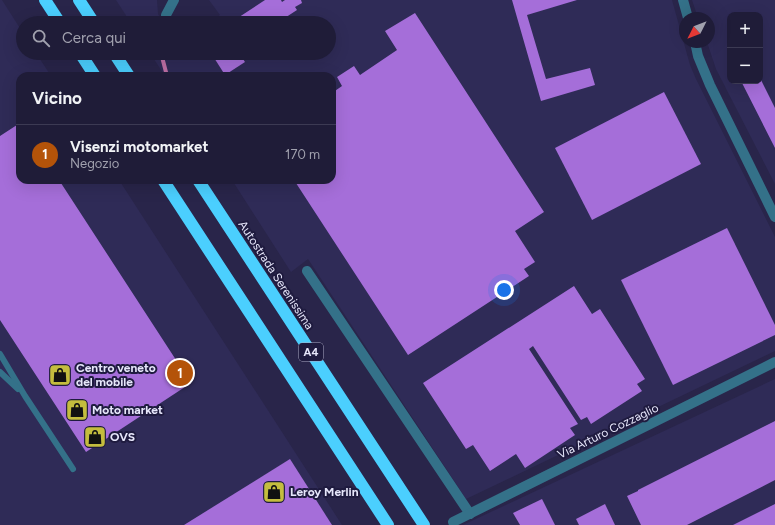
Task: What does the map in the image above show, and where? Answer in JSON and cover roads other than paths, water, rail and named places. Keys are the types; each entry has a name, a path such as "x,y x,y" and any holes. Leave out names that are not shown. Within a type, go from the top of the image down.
{"highway":[{"path":"45,0 55,16"},
{"path":"79,0 89,16"},
{"path":"85,60 92,72"},
{"path":"119,60 126,72"},
{"name":"A4","path":"166,184 388,525"},
{"name":"Autostrada Serenissima","path":"201,184 424,525"}],"street":[{"path":"166,15 174,0"},
{"path":"683,0 686,12"},
{"path":"696,48 710,85 775,217"},
{"path":"307,271 470,514"},
{"name":"Via Arturo Cozzaglio","path":"453,522 775,362"}],"lane":[{"path":"0,354 25,396 73,469"},
{"path":"0,372 25,396"}],"waterway":[{"path":"163,60 166,72"}],"place":[{"name":"Visenzi motomarket","path":"180,373"},
{"name":"Centro veneto del mobile","path":"60,375"},
{"name":"Moto market","path":"77,410"},
{"name":"OVS","path":"95,437"},
{"name":"Leroy Merlin","path":"274,492"}]}
